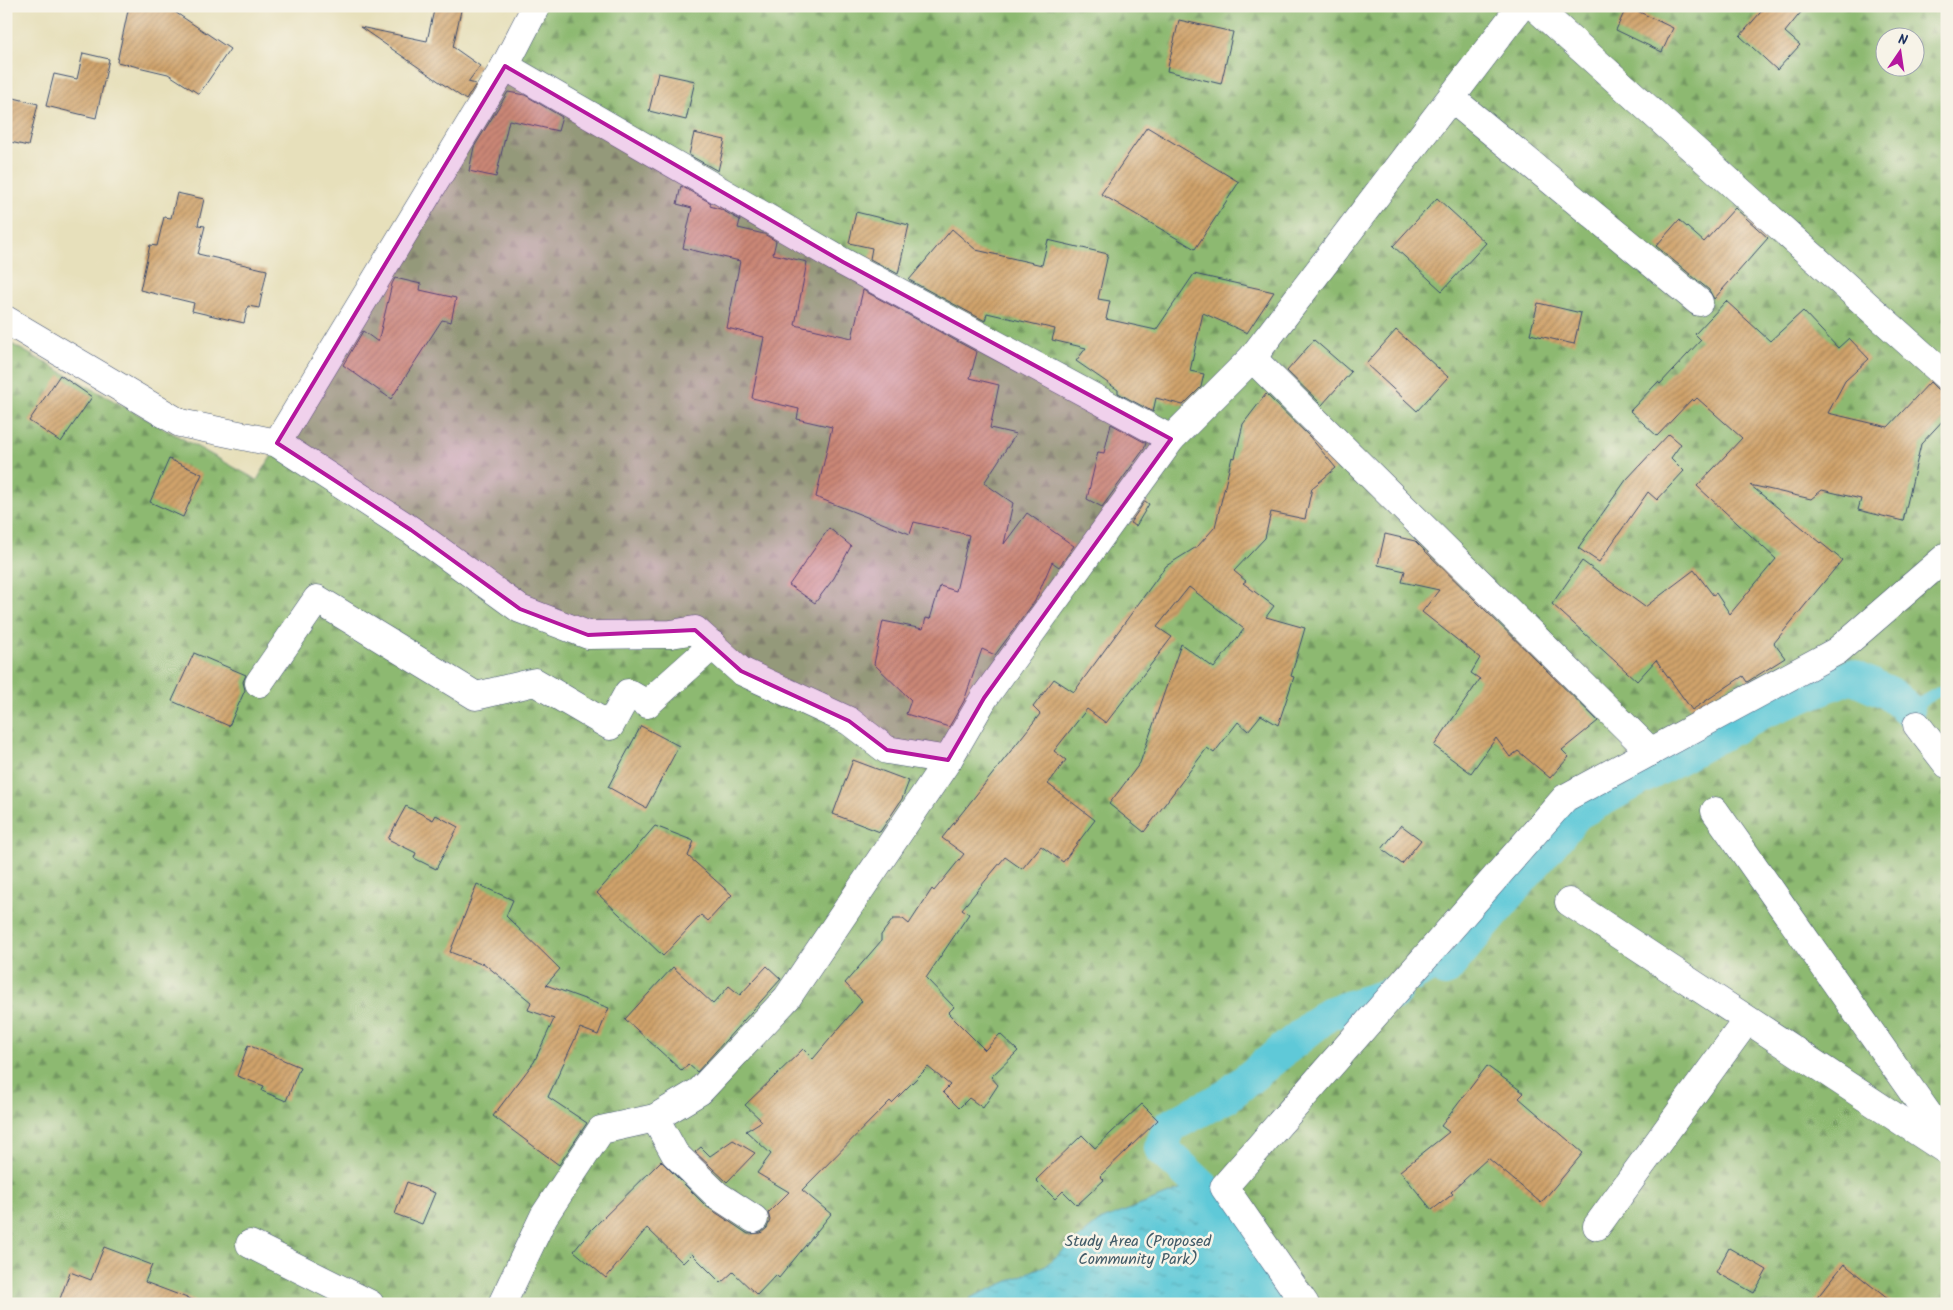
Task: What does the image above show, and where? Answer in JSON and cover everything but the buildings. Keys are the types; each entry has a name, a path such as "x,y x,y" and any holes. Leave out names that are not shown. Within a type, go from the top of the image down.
{"street":[{"path":"277,443 505,66 536,6"},
{"path":"502,1304 544,1216 602,1130 655,1118 700,1091 787,998 948,760 984,698 1171,439 1252,358 1522,6"},
{"path":"1534,6 1947,377"},
{"path":"505,66 843,262 1171,439"},
{"path":"1452,99 1698,302"},
{"path":"6,320 180,424 277,443 411,530 520,609 588,635 671,634 695,630 742,671 849,721 887,750 948,760"},
{"path":"1252,358 1651,752"},
{"path":"1305,1304 1224,1187 1566,798 1837,651 1947,556"},
{"path":"258,683 317,599 476,696 535,682 610,726 628,693 647,704 713,645"},
{"path":"1917,725 1947,764"},
{"path":"1715,811 1947,1140"},
{"path":"1569,902 1947,1151"},
{"path":"1597,1226 1747,1020"},
{"path":"655,1118 675,1154 718,1195 754,1219"},
{"path":"250,1244 370,1304"}],"highlighted area":[{"path":"505,66 843,262 1171,439 984,698 948,760 887,750 849,721 741,671 695,630 588,635 520,609 411,530 277,443"}],"green space":[{"path":"545,6 1947,6 1947,1304 6,1304 6,341 257,480"}],"water":[{"name":"Study Area (Proposed Community Park)","path":"1182,1189 1225,1229 1258,1304 973,1304 970,1298 1046,1265 1100,1221"}],"waterway":[{"path":"1445,970 1577,813 1762,712 1851,676 1889,693 1908,709"},
{"path":"1908,709 1947,687"},
{"path":"1418,986 1445,970"},
{"path":"1278,1304 1244,1257 1207,1191 1161,1148 1170,1126 1227,1096 1328,1014 1395,993"}]}
